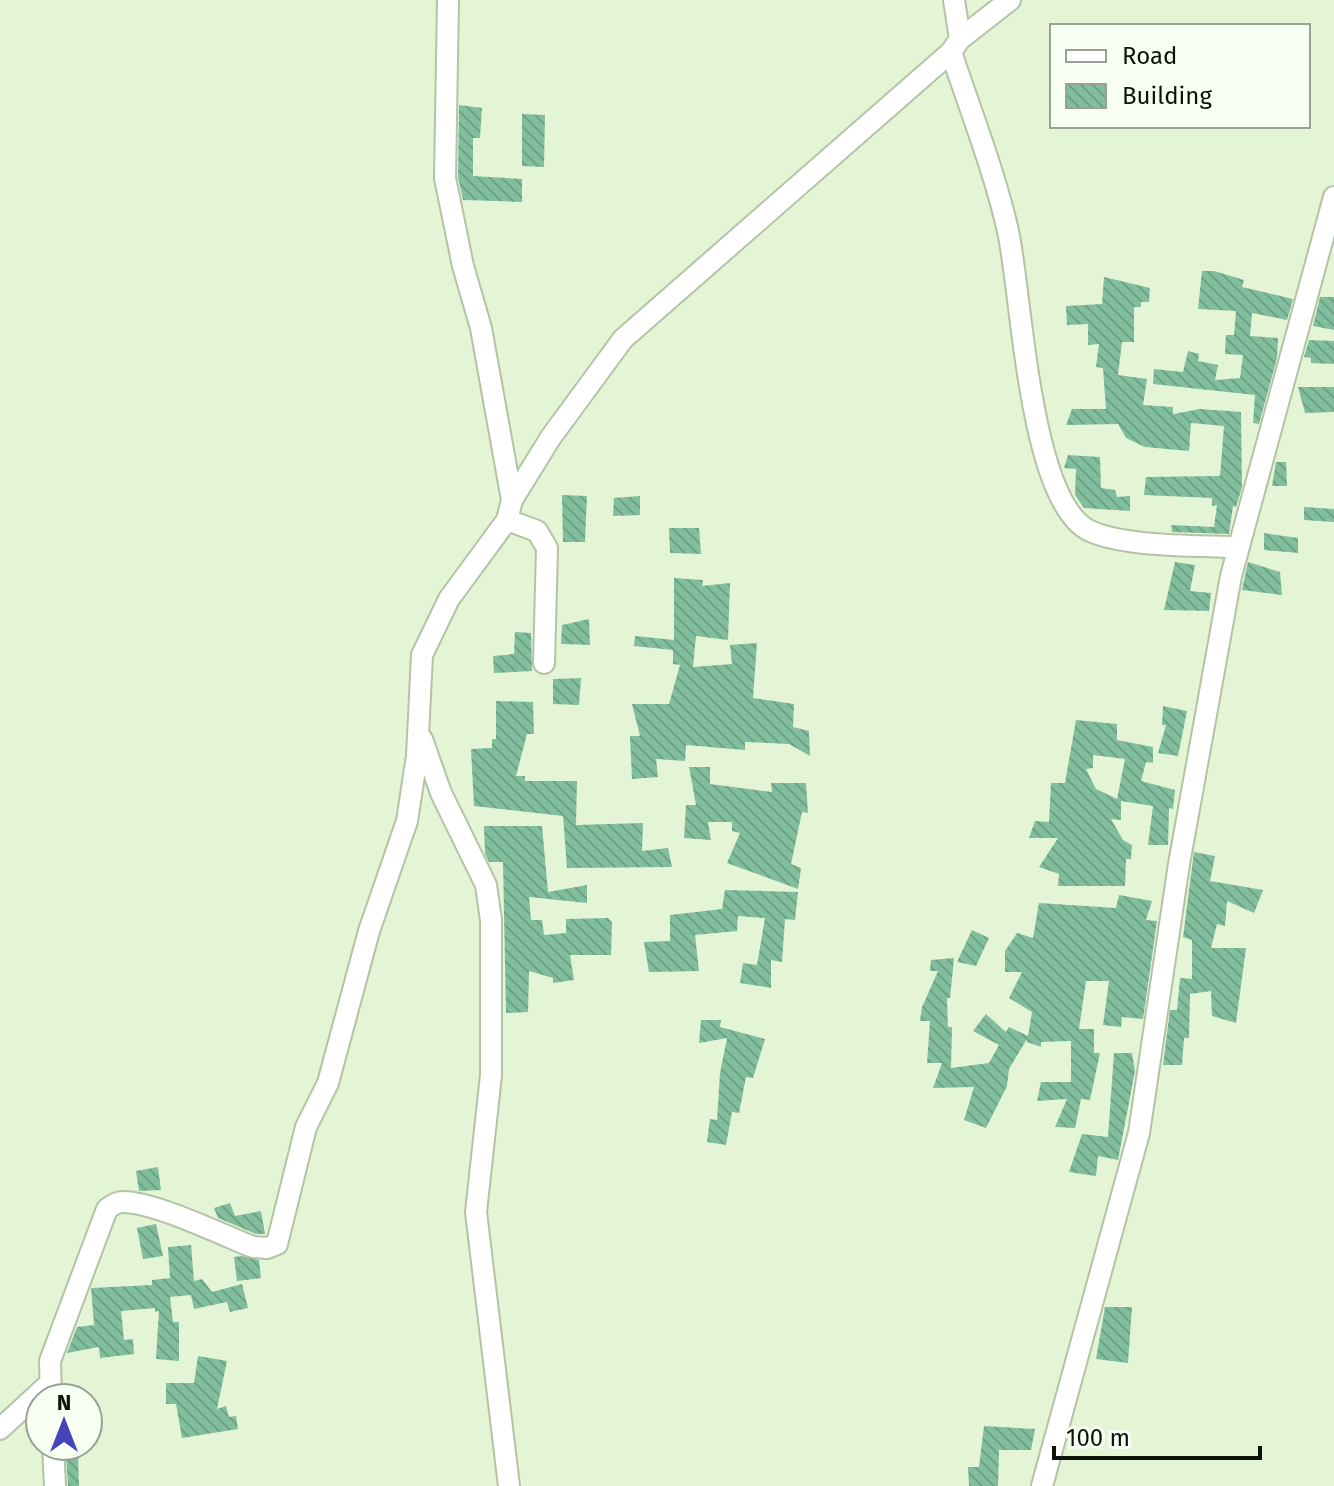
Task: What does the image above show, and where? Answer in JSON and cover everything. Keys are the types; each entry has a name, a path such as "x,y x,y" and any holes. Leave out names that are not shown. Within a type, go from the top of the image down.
{"street":[{"path":"448,0 445,178 463,266 481,328 510,510 537,531 547,548 544,663"},
{"path":"954,0 956,46 1008,232 1039,438 1054,483 1071,514 1088,530 1099,534 1171,545 1238,547"},
{"path":"50,1382 50,1361 107,1209 113,1204 125,1202 156,1210 253,1247 267,1248 277,1244 306,1127 328,1083 369,931 407,821 417,756 422,655 449,599 510,510 551,437 623,339 1010,0"},
{"path":"1042,1486 1139,1133 1179,864 1238,547 1334,197"},
{"path":"418,727 441,793 486,885 491,920 491,1075 476,1212 509,1486"},
{"path":"0,1429 24,1410"},
{"path":"54,1462 55,1486"}],"building":[{"path":"459,105 482,108 480,138 473,138 473,176 522,179 522,202 463,200 458,177"},
{"path":"522,114 545,115 544,167 522,166"},
{"path":"1202,271 1214,271 1244,280 1242,287 1293,299 1287,320 1252,313 1250,336 1278,338 1277,358 1259,424 1253,423 1255,395 1153,384 1154,369 1183,372 1188,351 1199,354 1198,361 1218,365 1215,380 1240,378 1243,355 1225,354 1226,335 1234,335 1236,311 1198,309"},
{"path":"1104,277 1150,288 1149,302 1141,302 1141,307 1134,307 1134,342 1122,342 1118,375 1147,379 1143,405 1173,407 1173,414 1200,409 1241,412 1242,487 1236,507 1233,506 1229,534 1172,532 1171,525 1214,527 1217,505 1212,506 1212,498 1144,495 1146,477 1220,476 1224,426 1191,423 1189,451 1145,447 1126,438 1118,424 1066,425 1072,409 1106,409 1103,368 1096,367 1099,344 1088,345 1088,324 1067,325 1066,306 1102,304"},
{"path":"1320,297 1334,297 1334,330 1313,326"},
{"path":"1309,340 1334,341 1334,364 1311,363 1311,358 1304,357"},
{"path":"1298,387 1334,387 1334,412 1305,413"},
{"path":"1068,455 1100,457 1101,488 1115,490 1117,497 1130,496 1130,511 1084,508 1075,495 1076,469 1064,468"},
{"path":"1276,462 1286,462 1287,486 1272,486"},
{"path":"562,495 587,496 585,542 563,542"},
{"path":"640,496 640,515 613,516 614,498"},
{"path":"1304,507 1334,509 1334,522 1304,520"},
{"path":"669,528 699,528 701,554 670,553"},
{"path":"1264,533 1298,538 1298,553 1264,550"},
{"path":"1175,562 1195,565 1190,591 1211,593 1209,611 1164,610"},
{"path":"1248,562 1280,572 1282,595 1242,590"},
{"path":"674,578 703,580 702,586 730,583 728,640 696,636 693,667 732,664 730,645 757,643 753,698 794,704 793,727 809,731 810,756 789,744 745,742 745,750 686,745 685,761 656,759 658,777 632,779 630,736 640,736 632,704 669,704 680,665 673,664 673,650 634,646 635,636 674,640"},
{"path":"589,619 590,645 561,644 562,625"},
{"path":"515,632 531,633 532,671 494,673 493,656 514,654"},
{"path":"581,678 579,705 553,704 553,679"},
{"path":"496,701 533,702 534,734 527,734 516,776 525,776 525,781 577,781 576,825 643,823 642,851 668,848 672,867 567,868 563,816 474,806 471,749 492,748 492,739 496,739"},
{"path":"1163,706 1187,711 1178,756 1158,753 1166,725 1162,725"},
{"path":"1076,720 1117,724 1117,740 1153,747 1153,763 1146,762 1141,781 1175,790 1173,809 1169,808 1168,845 1148,845 1153,806 1121,801 1121,820 1111,819 1123,840 1132,845 1131,859 1126,859 1125,886 1058,886 1059,874 1039,867 1058,838 1029,838 1035,821 1049,822 1051,783 1065,783","holes":["1093,755 1125,759 1117,799 1096,789 1086,769 1093,768"]},
{"path":"689,767 710,767 710,784 772,792 771,783 806,783 808,813 802,812 791,864 801,868 798,889 727,863 740,833 732,831 732,822 708,822 711,840 684,838 686,805 696,805"},
{"path":"484,826 542,826 548,892 587,885 587,903 529,897 531,920 542,920 544,935 566,933 566,919 608,918 612,922 611,955 570,955 574,980 553,983 553,978 529,971 528,1012 506,1013 503,862 489,862 485,854"},
{"path":"1194,852 1215,856 1210,881 1263,890 1254,913 1227,901 1225,926 1217,924 1211,948 1246,948 1236,1023 1212,1016 1211,991 1190,994 1189,1038 1184,1038 1182,1065 1163,1065 1170,1010 1177,1010 1180,978 1192,979 1192,940 1183,937"},
{"path":"725,890 798,892 795,920 785,919 782,962 771,960 771,988 740,983 743,963 757,965 765,918 738,916 737,931 695,935 699,971 649,972 644,942 670,941 670,915 722,909"},
{"path":"1119,895 1152,901 1146,920 1157,921 1143,1019 1122,1017 1121,1027 1103,1025 1109,981 1086,981 1079,1029 1094,1029 1094,1053 1100,1053 1090,1100 1081,1099 1075,1128 1055,1127 1067,1099 1037,1101 1041,1082 1071,1082 1071,1041 1041,1042 1041,1047 1027,1042 1027,1039 1009,1069 1007,1086 986,1128 964,1120 974,1087 933,1088 942,1063 927,1063 930,1021 920,1021 922,1007 938,971 930,971 931,960 954,958 950,998 947,998 948,1027 952,1027 951,1068 989,1063 999,1045 973,1031 986,1014 1006,1032 1009,1027 1028,1036 1032,1012 1009,998 1022,972 1005,972 1005,951 1017,933 1033,938 1039,903 1116,908"},
{"path":"972,930 989,938 976,966 957,962"},
{"path":"701,1020 721,1020 720,1027 765,1039 753,1078 746,1077 739,1113 732,1112 726,1145 707,1142 710,1119 717,1120 720,1073 727,1038 699,1043"},
{"path":"1114,1053 1132,1053 1135,1071 1118,1160 1098,1156 1096,1176 1069,1172 1082,1134 1108,1137"},
{"path":"158,1167 161,1190 139,1191 136,1171"},
{"path":"230,1203 235,1216 261,1211 265,1234 256,1234 218,1218 214,1208"},
{"path":"156,1224 163,1256 143,1259 137,1228"},
{"path":"191,1245 194,1281 202,1279 212,1292 242,1284 248,1308 230,1312 227,1302 194,1309 191,1295 170,1297 173,1322 179,1322 179,1361 156,1359 159,1311 155,1312 155,1308 121,1311 124,1340 133,1339 134,1354 100,1358 99,1347 67,1353 77,1327 94,1325 91,1288 152,1285 152,1280 170,1278 168,1247"},
{"path":"234,1257 259,1260 261,1278 237,1281"},
{"path":"1105,1307 1132,1307 1128,1363 1096,1359"},
{"path":"198,1356 227,1361 217,1409 226,1406 229,1417 236,1416 238,1429 182,1438 176,1404 166,1404 166,1383 194,1383"},
{"path":"984,1426 1035,1429 1031,1450 999,1450 998,1486 969,1486 968,1467 979,1467"},
{"path":"66,1462 78,1462 79,1486 68,1486"}]}
